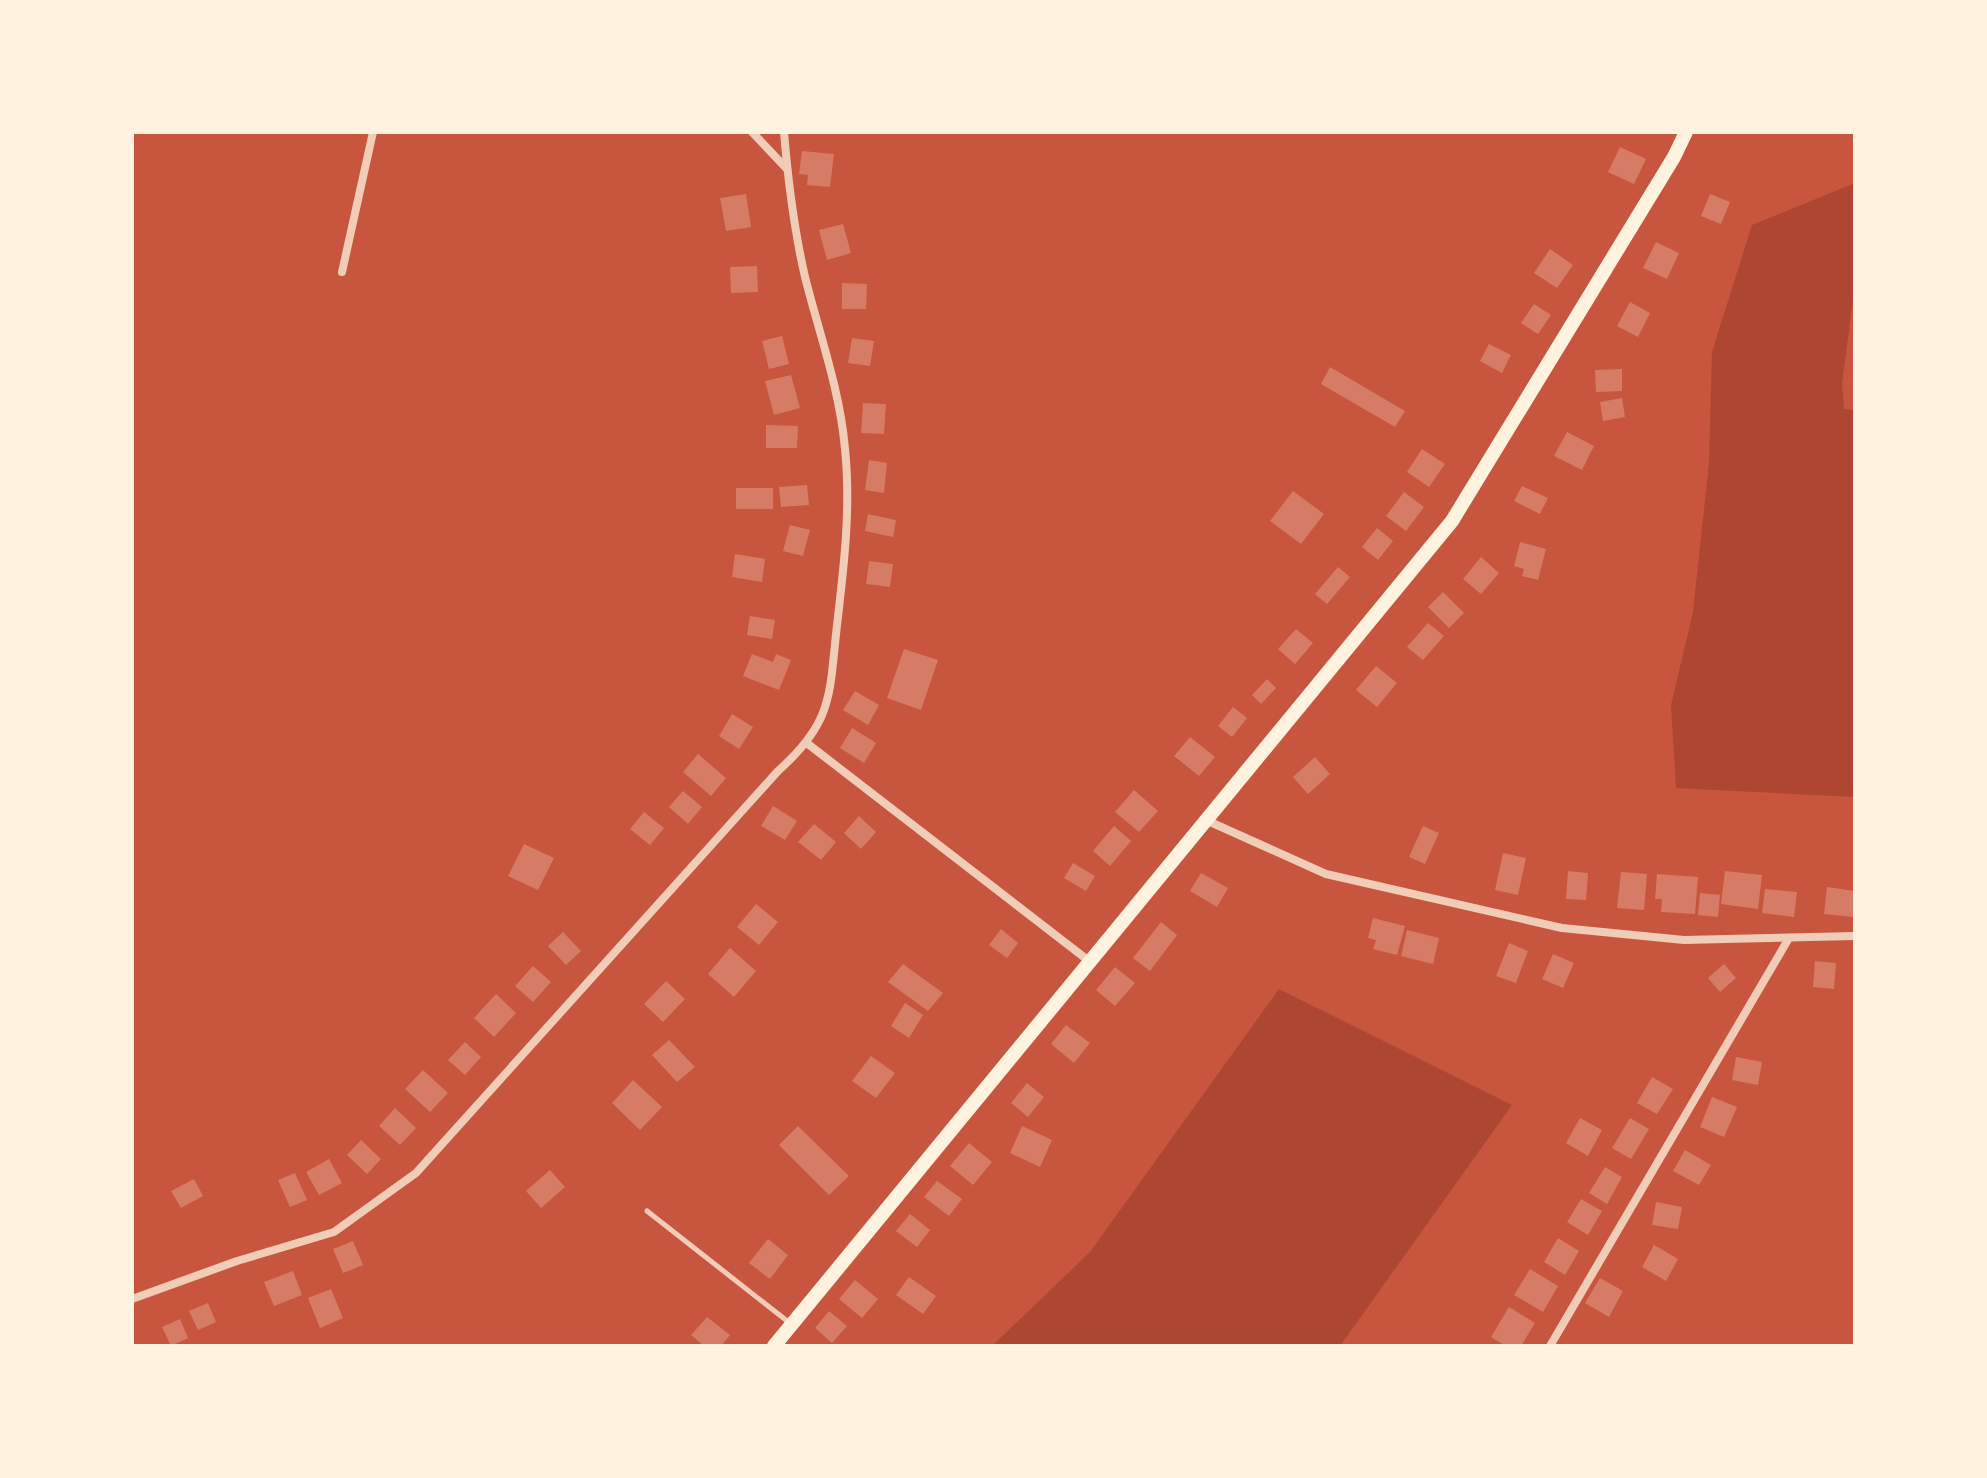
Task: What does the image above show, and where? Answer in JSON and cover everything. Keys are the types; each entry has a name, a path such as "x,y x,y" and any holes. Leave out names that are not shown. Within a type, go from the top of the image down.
{"main road":[{"path":"774,1346 1452,521 1674,157 1686,132"}],"street":[{"path":"342,272 373,132"},
{"path":"752,132 787,169"},
{"path":"132,1299 237,1261 334,1232 416,1173 778,771 808,744 824,715 831,679 848,518 845,447 829,363 805,276 784,132"},
{"path":"808,744 1089,961"},
{"path":"1208,821 1326,874 1562,928 1684,940 1855,936"},
{"path":"1550,1346 1789,938"}],"lane":[{"path":"647,1211 792,1324"}],"shaded area":[{"path":"1855,183 1855,285 1842,383 1844,409 1855,410 1855,797 1676,788 1671,705 1693,612 1709,463 1712,352 1752,225"},
{"path":"1279,989 1512,1105 1340,1346 992,1346 1090,1252"}],"building":[{"path":"1620,147 1646,159 1634,184 1608,172"},
{"path":"802,151 834,154 830,187 807,185 808,175 799,174"},
{"path":"746,194 751,227 726,231 720,198"},
{"path":"1710,194 1730,202 1721,224 1701,216"},
{"path":"843,224 851,253 827,260 819,230"},
{"path":"1656,242 1679,253 1667,279 1643,268"},
{"path":"1550,249 1573,265 1557,288 1534,273"},
{"path":"757,266 758,292 731,293 730,267"},
{"path":"842,283 867,284 866,309 842,309"},
{"path":"1630,302 1650,313 1638,337 1617,326"},
{"path":"1534,304 1551,315 1538,334 1521,323"},
{"path":"782,336 789,364 769,369 762,341"},
{"path":"852,338 874,341 870,366 848,363"},
{"path":"1489,344 1511,355 1502,373 1480,361"},
{"path":"1330,367 1405,411 1395,427 1321,384"},
{"path":"1622,369 1622,391 1596,392 1595,370"},
{"path":"791,375 800,408 774,415 765,381"},
{"path":"1622,398 1625,417 1603,421 1600,402"},
{"path":"863,403 886,404 884,434 861,433"},
{"path":"766,425 798,426 797,448 766,448"},
{"path":"1567,432 1594,446 1582,470 1554,456"},
{"path":"1422,449 1445,464 1429,487 1407,472"},
{"path":"869,460 887,463 884,493 865,490"},
{"path":"807,485 809,505 781,507 779,487"},
{"path":"1522,486 1548,498 1540,514 1514,501"},
{"path":"736,488 773,488 773,509 736,509"},
{"path":"1293,491 1324,514 1301,544 1270,521"},
{"path":"1404,492 1424,507 1406,531 1386,516"},
{"path":"868,514 896,520 893,537 865,531"},
{"path":"790,525 810,530 803,556 783,551"},
{"path":"1377,528 1393,541 1378,560 1362,547"},
{"path":"1520,542 1546,549 1538,580 1522,576 1524,569 1514,566"},
{"path":"735,554 765,559 762,582 732,577"},
{"path":"1481,557 1499,573 1481,594 1463,579"},
{"path":"869,561 893,564 890,587 866,584"},
{"path":"1338,567 1350,577 1327,604 1315,594"},
{"path":"1443,592 1464,613 1449,628 1428,607"},
{"path":"750,616 775,620 772,639 747,635"},
{"path":"1428,623 1444,636 1423,660 1407,647"},
{"path":"1296,629 1313,643 1295,664 1278,649"},
{"path":"904,649 938,660 921,710 887,698"},
{"path":"752,654 773,662 776,654 791,660 779,690 743,676"},
{"path":"1376,666 1397,683 1377,707 1356,690"},
{"path":"1267,679 1276,688 1261,704 1252,695"},
{"path":"855,691 879,705 868,725 843,710"},
{"path":"1233,707 1247,718 1232,737 1218,726"},
{"path":"732,714 753,727 739,749 719,736"},
{"path":"852,728 876,743 864,763 840,748"},
{"path":"1190,737 1215,757 1199,776 1174,756"},
{"path":"698,754 726,778 711,796 683,772"},
{"path":"1315,757 1330,774 1308,794 1293,777"},
{"path":"1134,790 1158,811 1139,832 1115,812"},
{"path":"683,791 702,807 688,824 669,807"},
{"path":"773,806 797,821 785,840 761,826"},
{"path":"644,812 664,828 650,845 630,829"},
{"path":"859,816 876,832 861,849 844,833"},
{"path":"814,824 836,842 821,860 798,842"},
{"path":"1114,826 1131,841 1110,866 1093,851"},
{"path":"1423,826 1439,833 1425,864 1409,857"},
{"path":"524,844 554,858 538,890 508,876"},
{"path":"1503,853 1526,858 1518,895 1495,890"},
{"path":"1073,863 1095,876 1086,891 1064,878"},
{"path":"1568,871 1588,873 1586,900 1566,899"},
{"path":"1725,871 1762,875 1758,909 1721,904"},
{"path":"1621,872 1647,874 1644,910 1617,908"},
{"path":"1201,873 1228,888 1217,907 1190,891"},
{"path":"1657,874 1698,877 1695,914 1661,912 1662,899 1655,899"},
{"path":"1827,887 1855,891 1853,917 1824,914"},
{"path":"1765,889 1797,892 1794,917 1762,913"},
{"path":"1700,893 1720,895 1718,917 1698,915"},
{"path":"756,904 778,922 759,945 737,927"},
{"path":"1373,918 1405,926 1397,955 1373,949 1376,940 1368,938"},
{"path":"1161,922 1177,935 1150,971 1133,958"},
{"path":"1001,929 1018,943 1007,958 989,945"},
{"path":"1407,930 1439,938 1433,964 1401,956"},
{"path":"563,932 581,951 566,965 548,946"},
{"path":"1509,943 1528,951 1516,983 1496,976"},
{"path":"730,948 756,971 734,997 708,974"},
{"path":"1553,954 1574,963 1563,988 1542,979"},
{"path":"1815,961 1836,963 1834,989 1813,987"},
{"path":"903,964 943,993 928,1011 888,982"},
{"path":"1724,964 1736,978 1720,992 1708,978"},
{"path":"533,966 551,982 533,1002 515,986"},
{"path":"1115,967 1135,983 1115,1006 1096,990"},
{"path":"666,981 685,999 663,1022 644,1004"},
{"path":"496,994 516,1013 494,1037 474,1018"},
{"path":"905,1003 923,1015 909,1038 891,1026"},
{"path":"1066,1025 1090,1043 1074,1063 1051,1044"},
{"path":"669,1040 695,1067 677,1082 652,1055"},
{"path":"465,1042 481,1057 465,1075 448,1060"},
{"path":"871,1056 895,1073 876,1098 852,1081"},
{"path":"1736,1057 1762,1062 1758,1085 1732,1080"},
{"path":"423,1070 448,1093 430,1112 405,1089"},
{"path":"1652,1077 1673,1089 1657,1114 1637,1103"},
{"path":"633,1080 662,1107 640,1130 612,1103"},
{"path":"1027,1083 1044,1097 1028,1117 1011,1103"},
{"path":"1712,1097 1737,1107 1724,1137 1700,1127"},
{"path":"395,1108 416,1128 400,1145 379,1126"},
{"path":"1580,1118 1602,1130 1588,1156 1566,1143"},
{"path":"1630,1118 1649,1129 1631,1159 1612,1148"},
{"path":"798,1126 849,1176 829,1195 779,1145"},
{"path":"1022,1126 1052,1140 1040,1167 1010,1153"},
{"path":"361,1140 381,1159 367,1174 347,1155"},
{"path":"969,1143 992,1162 973,1185 950,1166"},
{"path":"1685,1150 1711,1165 1699,1185 1673,1171"},
{"path":"329,1159 342,1183 319,1195 306,1172"},
{"path":"1605,1167 1622,1177 1607,1204 1589,1193"},
{"path":"550,1170 565,1187 541,1208 526,1191"},
{"path":"295,1173 307,1200 290,1207 278,1180"},
{"path":"194,1179 203,1196 181,1208 171,1191"},
{"path":"937,1181 962,1199 949,1216 924,1197"},
{"path":"1581,1199 1602,1211 1588,1235 1567,1222"},
{"path":"1656,1202 1682,1207 1678,1229 1652,1225"},
{"path":"910,1214 930,1230 917,1247 896,1231"},
{"path":"1558,1238 1579,1251 1565,1275 1544,1262"},
{"path":"768,1239 788,1255 770,1279 749,1263"},
{"path":"353,1241 363,1265 343,1273 333,1249"},
{"path":"1654,1245 1678,1259 1666,1281 1642,1267"},
{"path":"1530,1269 1558,1286 1543,1312 1514,1295"},
{"path":"293,1271 302,1295 274,1306 264,1282"},
{"path":"909,1277 936,1296 923,1314 896,1295"},
{"path":"1600,1278 1623,1291 1609,1317 1585,1303"},
{"path":"855,1280 878,1299 862,1318 839,1299"},
{"path":"331,1289 343,1318 320,1328 308,1298"},
{"path":"208,1303 216,1322 198,1330 189,1311"},
{"path":"1509,1307 1535,1323 1521,1346 1506,1346 1491,1337"},
{"path":"829,1311 847,1326 832,1343 815,1328"},
{"path":"707,1317 730,1335 721,1346 704,1346 691,1335"},
{"path":"180,1319 188,1338 171,1346 162,1327"}]}
